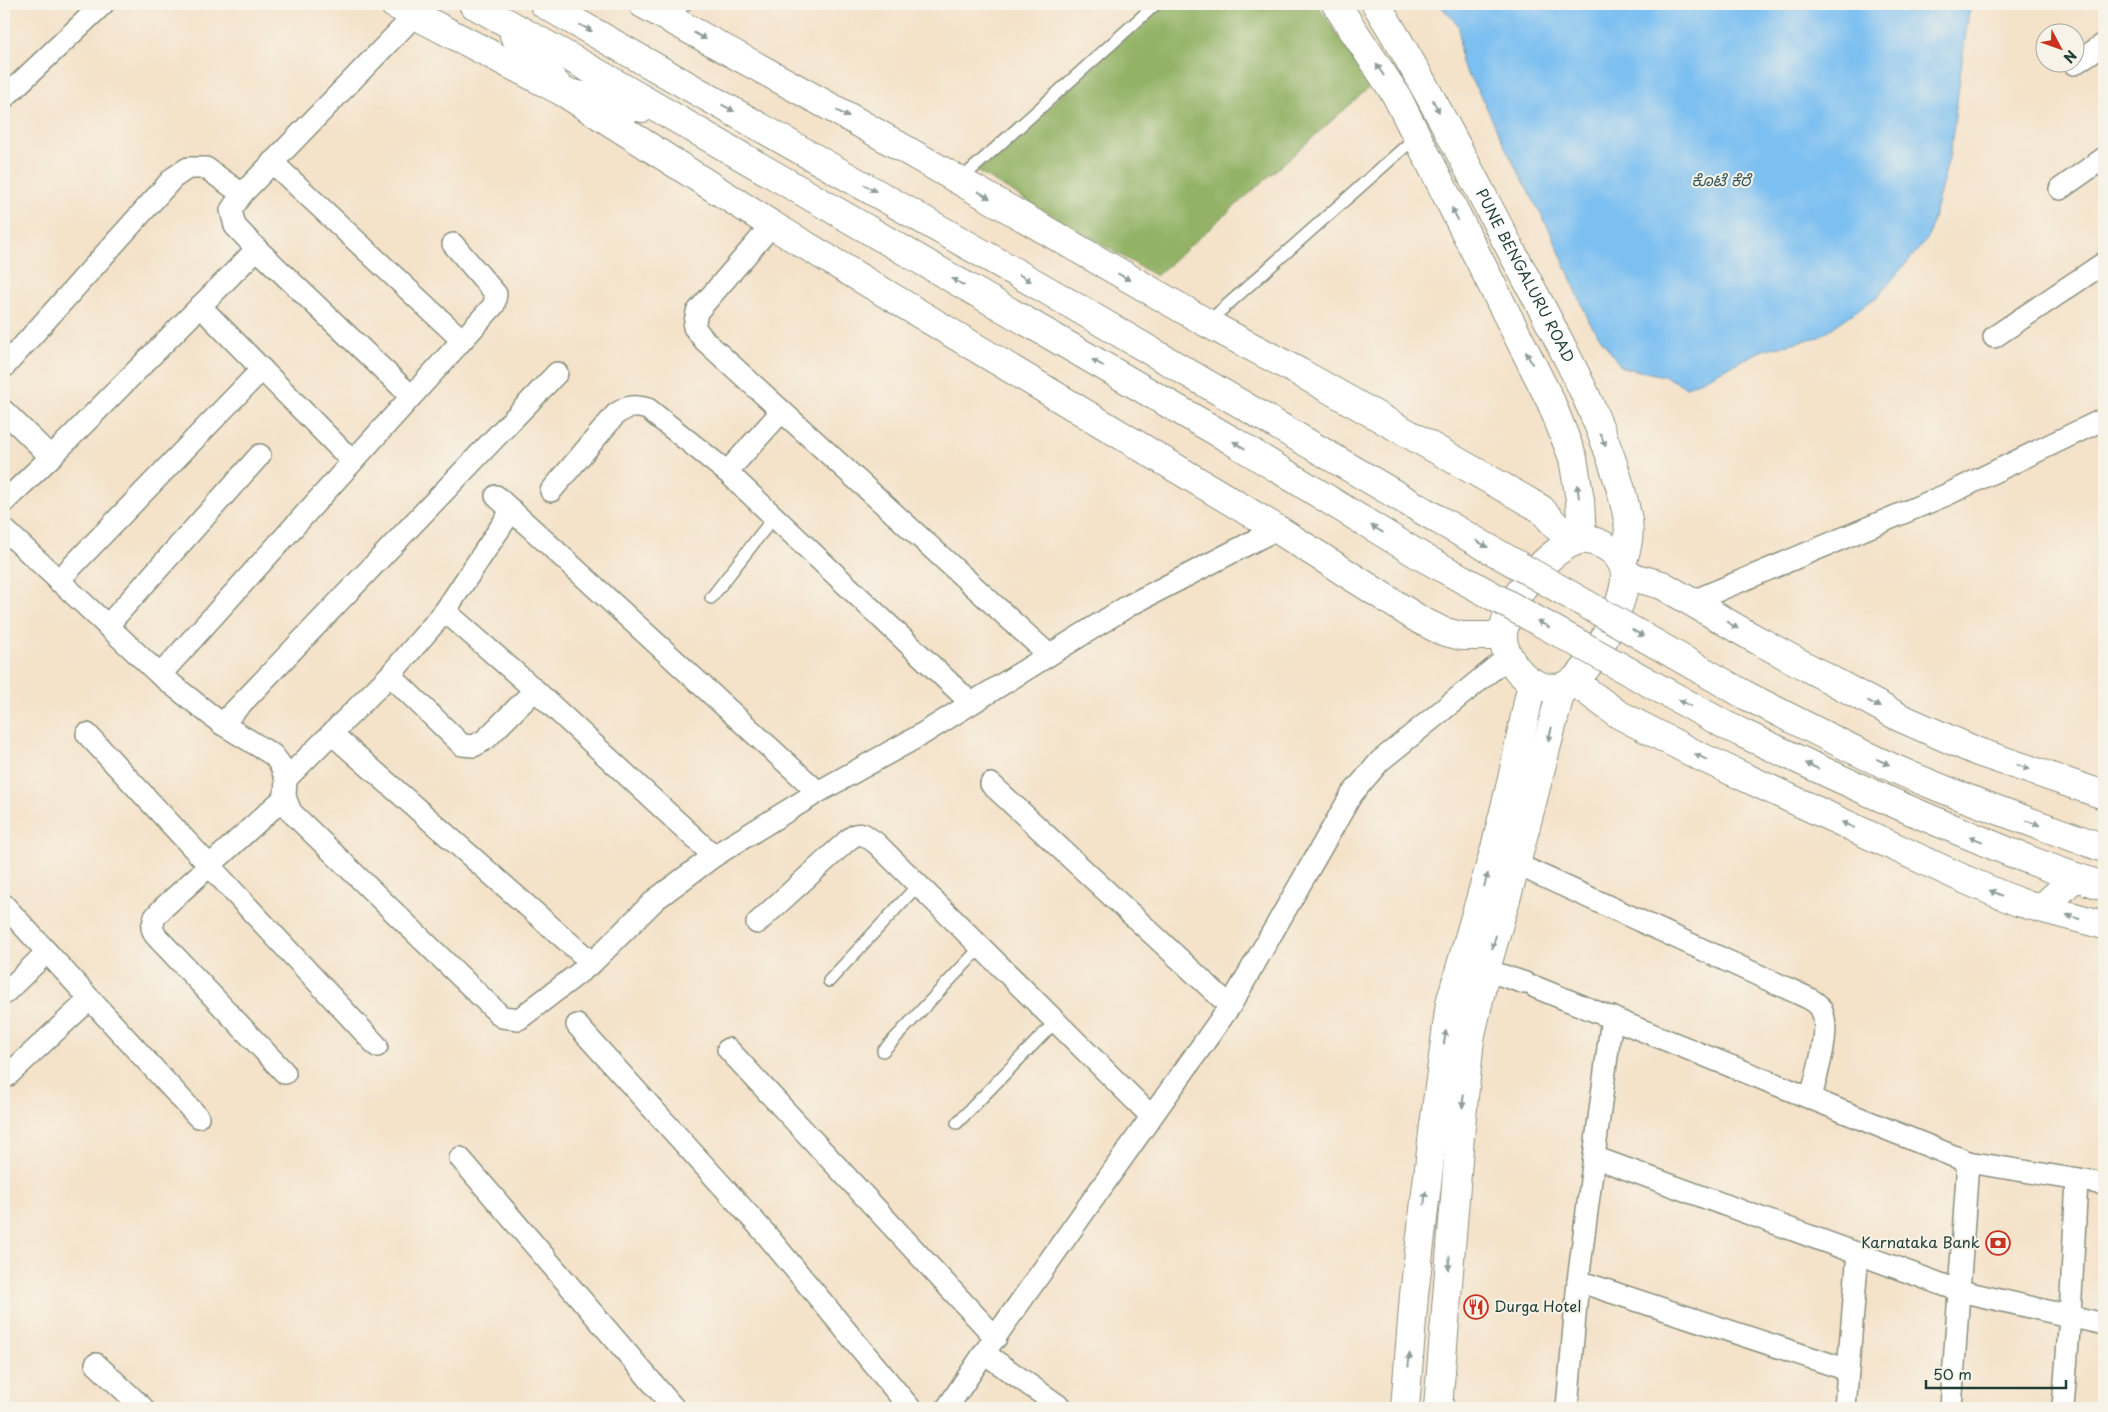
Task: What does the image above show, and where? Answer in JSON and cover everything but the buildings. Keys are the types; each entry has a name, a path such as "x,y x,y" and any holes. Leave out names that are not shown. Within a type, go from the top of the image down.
{"main road":[{"path":"474,4 1231,440 1419,555 1727,726 1900,807 2075,878 2104,886"},
{"path":"544,4 1016,272 1439,520 1745,695 1842,744 1931,784 2010,815 2104,848"},
{"path":"643,4 677,11 1076,250 1299,372 1535,506 1577,541"},
{"path":"1336,4 1396,95 1551,402 1566,437 1577,483 1577,541"},
{"name":"PUNE BENGALURU ROAD","path":"1376,4 1416,70 1545,313 1585,395 1613,463 1627,516 1628,542 1624,569"},
{"path":"404,9 563,92 772,225 1277,529 1420,620 1442,631 1505,646"},
{"path":"502,20 563,92 664,112"},
{"path":"1405,1408 1414,1295 1450,1003 1473,966 1516,864 1568,684 1594,658 1608,630 1622,594 1624,569 1617,554 1595,540 1577,541 1544,563 1514,601 1506,619 1505,646 1519,672 1532,682 1553,688 1568,684 1618,714 1697,755 1974,884 2018,902 2104,925"},
{"path":"1624,569 1693,601 1750,636 1901,718 1978,752 2104,796"},
{"path":"1438,1408 1460,1136 1470,1040 1473,966 1496,843 1512,779 1532,682"},
{"path":"2042,908 2075,878"},
{"path":"1433,1134 1460,1136"}],"street":[{"path":"4,98 103,4"},
{"path":"404,9 242,194 231,210 235,226 257,249 411,396"},
{"path":"2086,56 2104,44"},
{"path":"2060,189 2104,158"},
{"path":"272,162 462,340"},
{"path":"4,367 173,178 188,168 206,168 242,194"},
{"path":"772,225 697,312 694,327 705,340 1049,655"},
{"path":"160,674 494,305 496,294 453,244"},
{"path":"4,502 257,249"},
{"path":"1994,337 2104,263"},
{"path":"200,306 352,461"},
{"path":"58,581 262,369"},
{"path":"222,724 557,373"},
{"path":"551,491 616,414 626,407 637,406 648,410 727,472 971,704"},
{"path":"4,411 51,457"},
{"path":"727,472 782,411"},
{"path":"1693,601 1946,495 2104,419"},
{"path":"107,626 260,455"},
{"path":"496,496 818,792"},
{"path":"285,1073 155,935 152,928 156,917 286,788 332,734 390,675 445,611 512,510"},
{"path":"4,529 160,674 222,724 273,755 280,764 291,812 502,1017 518,1019 592,963 656,899 714,856 818,792 919,736 1128,606 1277,529"},
{"path":"445,611 535,690 714,856"},
{"path":"947,1408 1230,1006 1352,794 1380,761 1505,646"},
{"path":"390,675 462,745 474,746 486,739 535,690"},
{"path":"87,734 377,1046"},
{"path":"332,734 592,963"},
{"path":"991,784 1230,1006"},
{"path":"758,922 855,834 863,834 869,837 1151,1116"},
{"path":"1516,864 1818,1004 1824,1015 1826,1030 1811,1098"},
{"path":"4,905 198,1117"},
{"path":"4,994 47,952"},
{"path":"1473,966 1530,985 1612,1017 1968,1162 2104,1184"},
{"path":"6,1077 90,1000"},
{"path":"1567,1408 1578,1281 1612,1017"},
{"path":"577,1025 765,1232 910,1408"},
{"path":"728,1049 990,1345 1062,1408"},
{"path":"1594,1157 1960,1291 2104,1324"},
{"path":"460,1158 674,1408"},
{"path":"1951,1408 1968,1162"},
{"path":"2063,1408 2077,1180"},
{"path":"1845,1408 1858,1253"},
{"path":"1578,1281 1848,1370"},
{"path":"96,1364 143,1408"}],"lane":[{"path":"960,181 1156,4"},
{"path":"1207,323 1416,137"},
{"path":"711,598 774,517"},
{"path":"829,981 918,885"},
{"path":"883,1051 981,947"},
{"path":"957,1123 1056,1021"}],"green space":[{"path":"1163,4 1317,4 1371,86 1156,276 976,171"}],"water":[{"name":"ಕೊಟೆ ಕೆರೆ","path":"1439,4 1972,4 1968,17 1950,154 1928,238 1878,296 1819,337 1763,350 1687,387 1664,376 1621,367 1590,323 1552,235 1507,151 1482,98 1461,63 1459,26"}],"place":[{"name":"Karnataka Bank","path":"1998,1243"},
{"name":"Durga Hotel","path":"1476,1307"}]}
